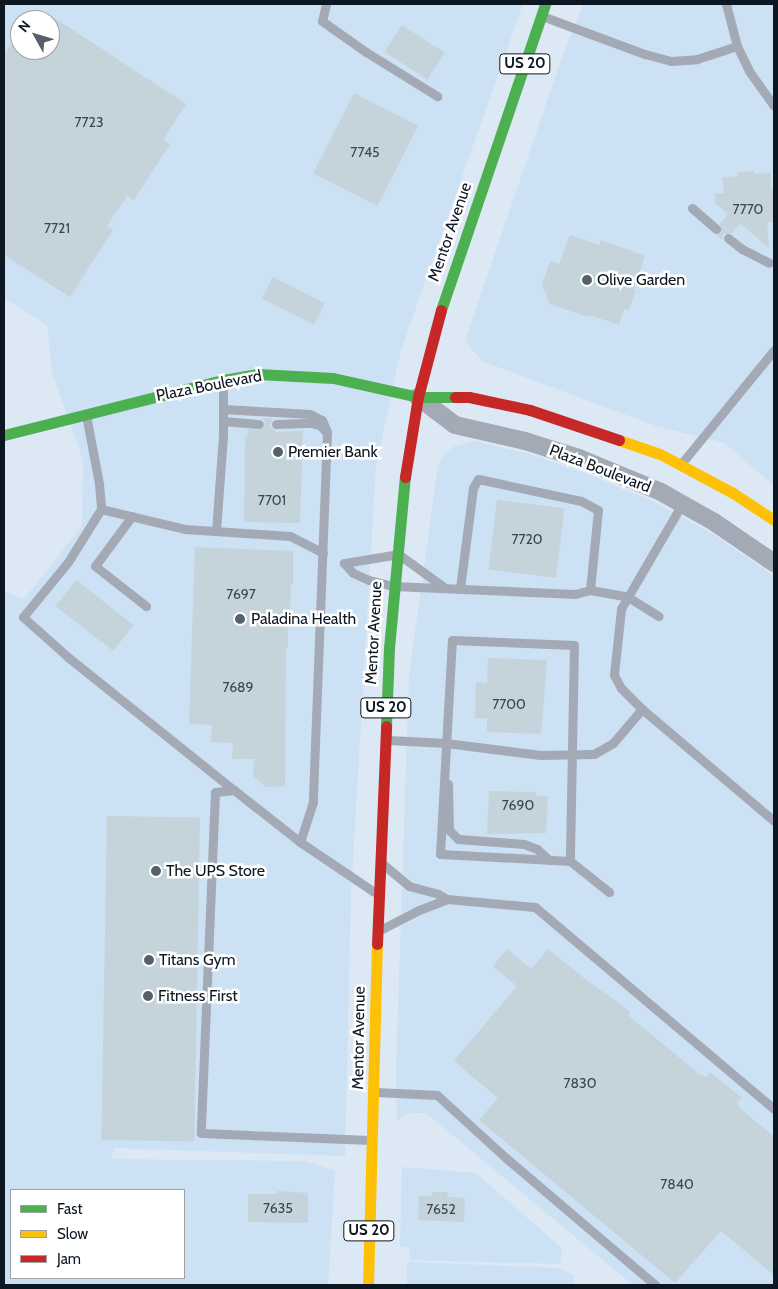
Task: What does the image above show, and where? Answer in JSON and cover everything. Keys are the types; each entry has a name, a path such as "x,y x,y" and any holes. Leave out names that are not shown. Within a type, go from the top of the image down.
{"main road":[{"name":"Mentor Avenue","path":"368,1285 378,894 395,552 402,494 418,397 448,286 546,4"},
{"name":"Plaza Boulevard","path":"4,435 223,380 258,374 333,378 418,397 469,397 530,410 615,437 681,464 734,493 774,520"}],"street":[{"name":"Plaza Boulevard","path":"418,397 455,425 525,441 579,458 661,492 751,546 774,563"}],"lane":[{"path":"326,4 322,21 366,52 437,96"},
{"path":"726,4 737,46 749,71 774,106"},
{"path":"541,16 636,51 671,61 697,58 737,46"},
{"path":"692,208 716,229"},
{"path":"728,238 742,249 769,263"},
{"path":"681,464 774,350"},
{"path":"216,531 223,421 223,380"},
{"path":"223,410 310,414 322,420 327,432 313,802 300,842"},
{"path":"86,413 99,484 101,509 68,562 23,617 69,658 300,842 378,894"},
{"path":"223,421 259,424"},
{"path":"276,424 312,423 321,426 327,432"},
{"path":"460,588 473,488 478,479 581,501 598,510 590,590"},
{"path":"682,504 621,609 614,675 622,688 642,709 774,821"},
{"path":"101,509 185,530 290,536 323,552"},
{"path":"132,516 94,566 146,606"},
{"path":"445,588 395,552 344,563 353,573 369,580 393,586 576,594 590,590 628,597 659,616"},
{"path":"570,860 574,645 452,640 440,854 570,860 609,892"},
{"path":"385,740 446,744 540,755 594,754 613,743 642,709"},
{"path":"444,770 449,786 449,830 458,839 524,844 537,849 549,860"},
{"path":"234,790 215,792 201,1133 372,1140"},
{"path":"380,861 409,886 438,894 447,899 535,906 774,1109"},
{"path":"377,931 413,912 447,899"},
{"path":"374,1092 437,1095 506,1158 655,1285"}],"shaded area":[{"path":"4,4 523,4 401,350 376,466 351,894 345,1156 114,1148 111,1159 305,1161 335,1171 328,1285 4,1285 4,591 24,599 82,526 83,460 52,372 47,325 4,298"},
{"path":"583,4 774,4 774,486 725,443 656,426 482,361 465,341 561,60"},
{"path":"475,441 529,454 590,475 652,501 711,533 774,576 774,1285 633,1285 426,1113 409,1113 397,1121 396,1070 409,676 438,465 444,455 453,447"},
{"path":"402,1167 476,1173 562,1248 560,1264 410,1260 409,1247 400,1246"},
{"path":"407,1262 559,1268 573,1275 573,1285 407,1285"}],"building":[{"path":"60,22 186,104 163,140 170,144 134,200 127,196 107,226 113,230 70,297 4,255 4,55 10,46 10,60 60,60"},
{"path":"402,25 445,53 427,80 385,52"},
{"path":"354,93 418,126 377,206 313,173"},
{"path":"754,171 755,174 771,173 771,189 774,189 774,222 767,222 769,248 740,223 732,233 723,234 722,240 717,235 721,233 720,224 728,214 716,204 715,194 724,193 722,178 738,176 737,172"},
{"name":"Olive Garden","path":"570,235 599,245 601,240 645,256 633,290 636,291 629,310 624,309 619,325 550,304 542,285 550,261 559,264"},
{"path":"273,277 325,303 314,325 262,298"},
{"path":"262,418 273,418 270,425 276,432 303,431 300,523 244,522 245,438 247,438 248,429 259,430 264,428 265,422"},
{"path":"497,500 564,508 556,578 488,569"},
{"path":"195,547 293,551 293,584 291,585 290,617 288,616 288,648 286,649 285,786 266,787 253,776 254,759 232,759 233,743 211,742 212,725 189,724"},
{"path":"76,580 134,625 113,651 56,606"},
{"path":"488,658 547,660 541,734 487,732 487,718 475,718 476,682 487,683"},
{"path":"489,791 536,792 535,796 548,796 546,833 487,834"},
{"path":"107,816 200,818 194,1142 101,1140"},
{"path":"507,949 531,969 548,949 585,979 630,1011 629,1016 699,1074 706,1077 710,1072 742,1098 737,1103 741,1109 774,1137 774,1275 721,1231 675,1283 479,1120 498,1098 454,1061 517,986 493,966"},
{"path":"277,1191 308,1193 308,1223 248,1222 248,1194 277,1194"},
{"path":"432,1192 447,1192 448,1197 465,1198 464,1222 418,1220 419,1196 432,1196"}],"traffic: fast":[{"path":"441,310 545,4"},
{"path":"4,435 223,380 258,374 333,378 418,397 455,397"},
{"path":"386,726 389,648 405,477"}],"traffic: slow":[{"path":"619,440 660,454 733,493 774,520"},
{"path":"368,1285 377,944"}],"traffic: jam":[{"path":"405,477 418,397 441,310"},
{"path":"455,397 469,397 530,410 619,440"},
{"path":"377,944 386,726"}],"place":[{"name":"Olive Garden","path":"587,280"},
{"name":"Premier Bank","path":"278,452"},
{"name":"Paladina Health","path":"240,619"},
{"name":"The UPS Store","path":"156,871"},
{"name":"Titans Gym","path":"149,960"},
{"name":"Fitness First","path":"148,996"}]}
